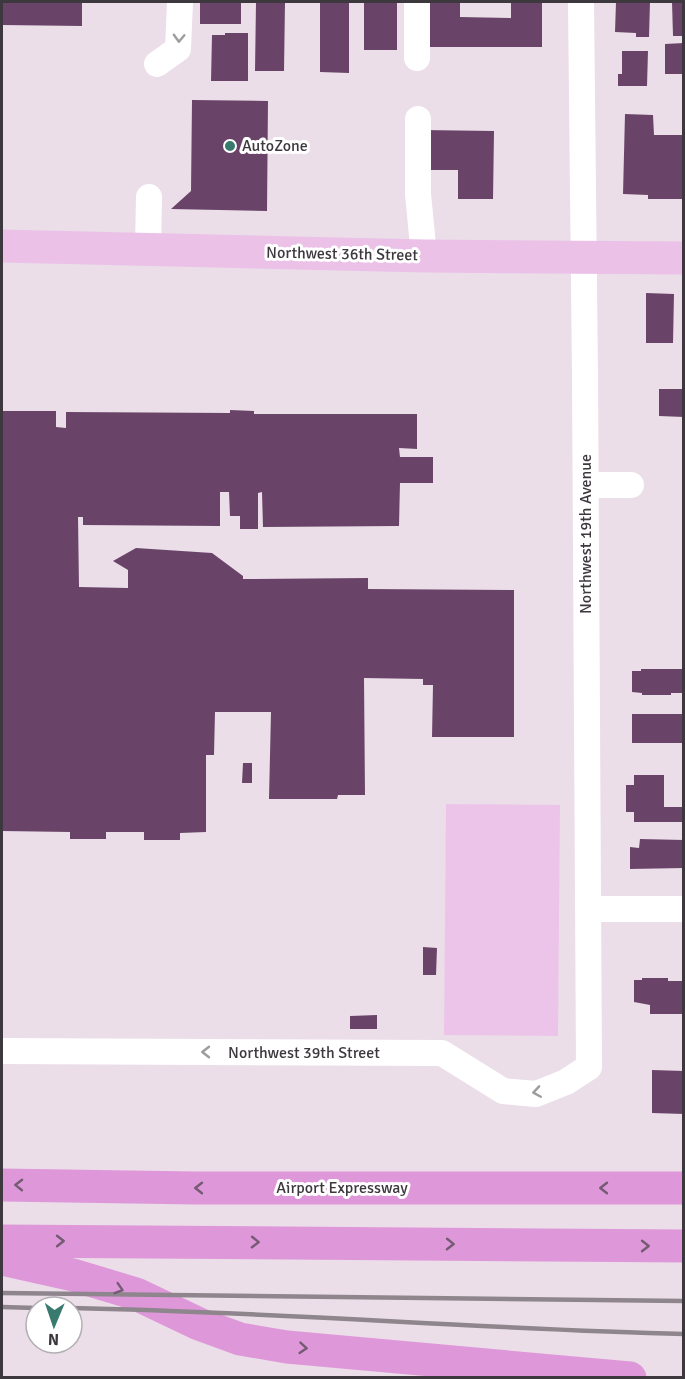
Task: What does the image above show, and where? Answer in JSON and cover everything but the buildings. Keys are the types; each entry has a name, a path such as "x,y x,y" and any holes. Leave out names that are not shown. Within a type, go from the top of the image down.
{"highway":[{"name":"Airport Expressway","path":"2,1185 195,1188 684,1188"},
{"path":"2,1240 684,1246"},
{"path":"2,1259 73,1275 136,1294 199,1324 240,1339 288,1347 630,1377"},
{"path":"387,1355 441,1368 462,1377"}],"main road":[{"name":"Northwest 36th Street","path":"2,246 424,256 684,258"}],"street":[{"path":"157,64 178,49 180,2"},
{"path":"417,2 417,58"},
{"name":"Northwest 19th Avenue","path":"580,2 586,485 589,1067"},
{"path":"418,119 418,194 424,256"},
{"path":"148,197 148,248"},
{"path":"586,485 631,485"},
{"path":"588,909 684,909"},
{"name":"Northwest 39th Street","path":"2,1051 442,1053 503,1091 536,1094 566,1082 589,1067"}],"shaded area":[{"path":"446,804 560,805 558,1036 444,1035"}],"railway":[{"path":"2,1293 684,1301"},
{"path":"2,1307 24,1308"},
{"path":"84,1308 684,1334"}],"place":[{"name":"AutoZone","path":"230,146"}]}
